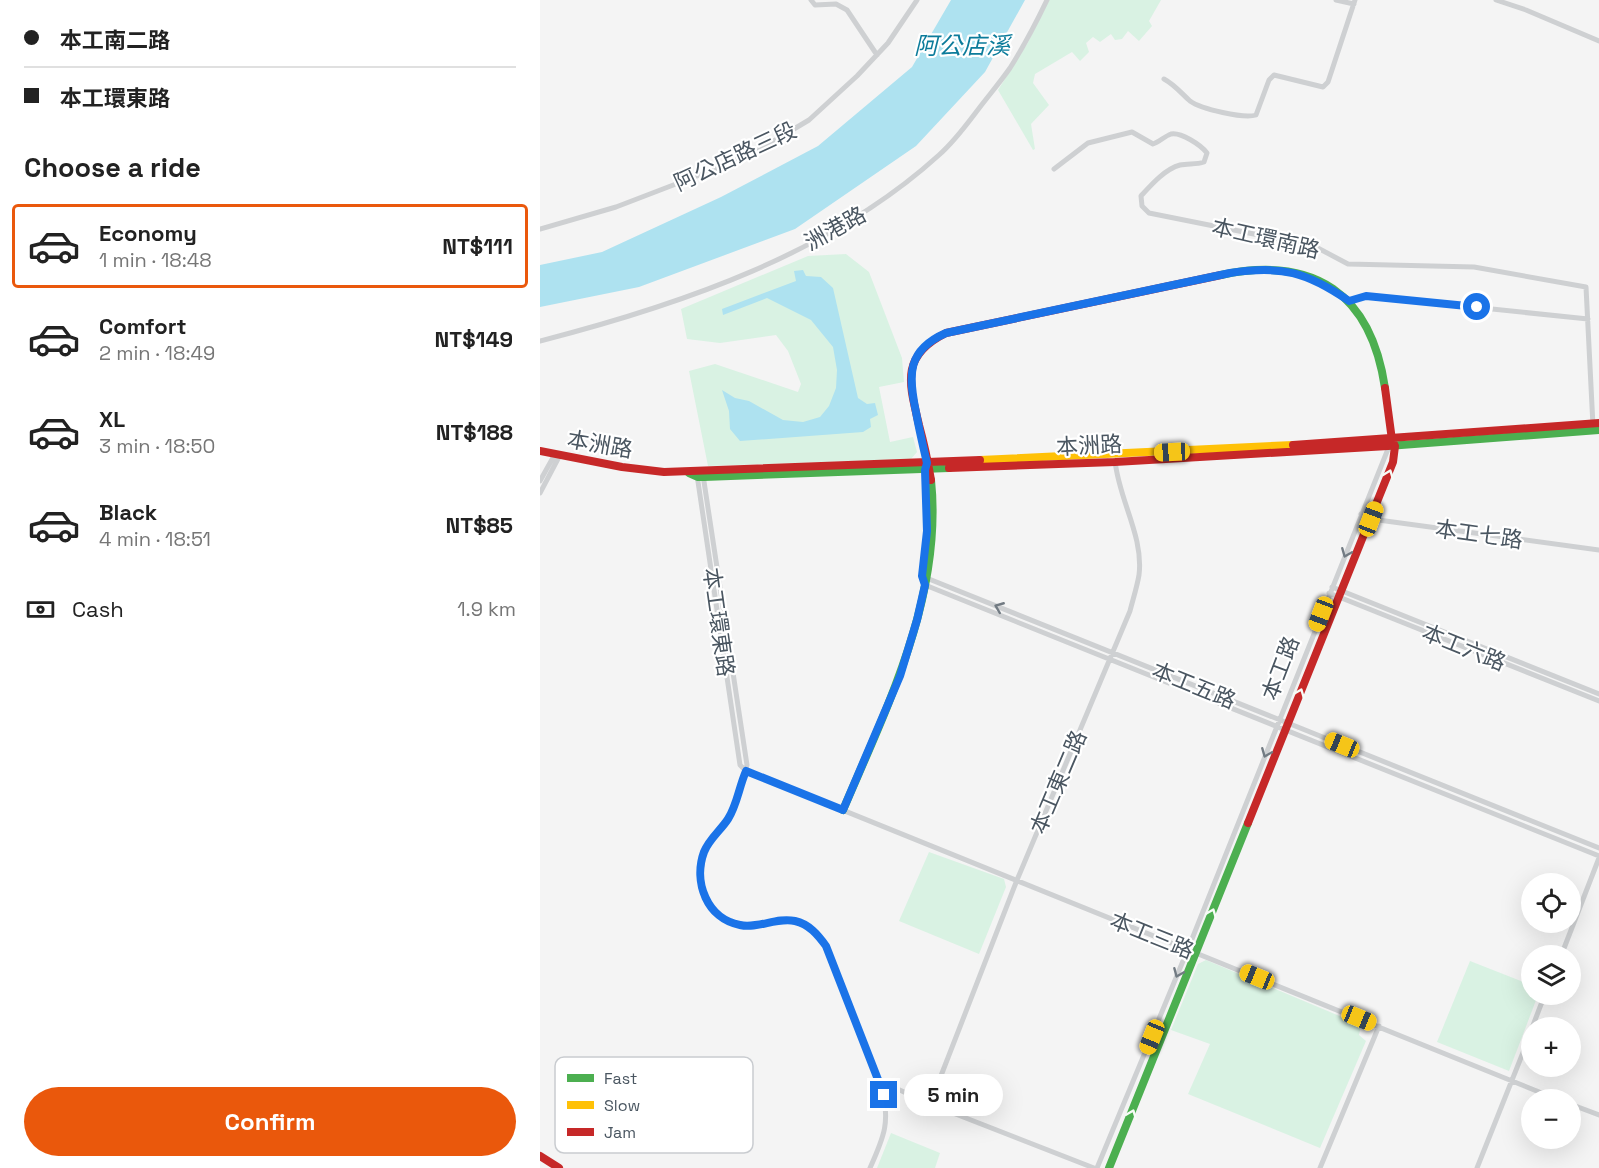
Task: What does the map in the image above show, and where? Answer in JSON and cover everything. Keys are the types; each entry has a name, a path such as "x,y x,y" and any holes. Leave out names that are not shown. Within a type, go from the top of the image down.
{"street":[{"path":"811,0 815,5 836,4 847,10 877,55"},
{"name":"阿公店路三段","path":"540,230 616,207 715,169 762,148 809,120 858,76 888,43 916,0"},
{"name":"洲港路","path":"540,341 676,301 741,275 865,213 940,155 961,132 1010,68 1047,0"},
{"path":"1164,79 1176,86 1190,101 1197,104 1210,109 1252,116 1258,112 1269,80 1274,75 1319,87 1326,85 1354,2 1336,0"},
{"path":"1496,0 1526,10 1599,42"},
{"name":"本工環南路","path":"1054,169 1092,141 1132,132 1153,144 1167,135 1177,135 1203,147 1207,158 1204,162 1172,168 1152,184 1141,196 1142,206 1149,213 1314,246 1348,264 1474,267 1586,287 1596,427"},
{"path":"843,810 900,676 917,620 925,579 931,531 927,467 910,384 915,359 934,338 946,333 1230,273 1258,269 1289,271 1319,282 1349,301 1359,315 1375,346 1384,380 1392,444"},
{"path":"1349,301 1366,296 1588,318"},
{"name":"本洲路","path":"540,451 641,469 698,474 927,467 1392,444 1596,427"},
{"name":"本工路","path":"1096,1168 1188,949 1329,593 1392,444"},
{"name":"本工路","path":"1109,1168 1371,519 1393,462 1392,444"},
{"path":"540,481 557,455"},
{"path":"540,493 557,455"},
{"name":"本工東二路","path":"930,1104 1017,880 1130,611 1139,574 1138,553 1116,474 1115,458"},
{"name":"本工環東路","path":"698,474 740,765 746,771"},
{"name":"本工七路","path":"1361,514 1371,519 1599,550"},
{"name":"本工五路","path":"925,579 1278,723 1599,848"},
{"name":"本工六路","path":"1332,587 1340,594 1599,701"},
{"name":"本工六路","path":"1329,593 1340,594 1599,694"},
{"name":"本工五路","path":"1287,726 1599,857"},
{"path":"746,771 739,786 735,806 704,853 701,873 705,899 715,913 724,920 740,926 756,926 785,920 796,921 809,927 826,946 879,1080 887,1110 884,1134 870,1168"},
{"name":"本工三路","path":"746,771 1531,1089"},
{"path":"1565,945 1599,857"},
{"path":"1320,1168 1379,1026"},
{"path":"1477,1168 1521,1056"},
{"path":"879,1080 930,1104 1096,1168"},
{"path":"1581,1108 1599,1115"},
{"path":"540,1156 559,1168"}],"green space":[{"path":"1049,0 1161,0 1149,21 1152,26 1139,41 1128,31 1122,39 1115,40 1111,34 1100,42 1093,37 1086,43 1089,52 1080,61 1072,52 1035,74 1033,83 1049,105 1031,124 1035,149 1033,150 998,90 1027,44"},
{"path":"846,254 869,272 902,358 904,382 879,387 890,442 913,437 917,452 911,459 708,466 689,371 715,364 798,392 801,384 788,351 776,335 720,343 687,339 681,309 808,256"},
{"path":"929,852 1004,879 1006,887 979,954 899,921"},
{"path":"1206,960 1361,1025 1359,1035 1366,1041 1320,1148 1188,1094 1210,1044 1171,1030 1198,964"},
{"path":"1470,961 1521,981 1521,1005 1534,1005 1530,1017 1521,1017 1521,1040 1509,1071 1437,1042"},
{"path":"891,1133 940,1153 935,1168 877,1168"}],"water":[{"name":"阿公店溪","path":"951,0 1025,0 985,72 916,146 795,229 639,287 540,307 540,265 602,252 721,197 818,146 912,67"},
{"path":"803,270 806,276 821,277 833,288 858,398 867,404 875,403 878,415 870,419 871,427 863,432 740,441 730,429 729,411 722,390 735,398 749,401 783,420 803,422 820,417 829,406 836,388 837,370 833,347 811,320 767,298 723,315 722,309 796,281 794,271"}],"traffic: fast":[{"path":"1221,275 1254,270 1284,271 1311,277 1333,289 1352,306 1367,328 1378,355 1385,388"},
{"path":"1388,446 1599,430"},
{"path":"689,473 704,477 949,468"},
{"path":"843,810 893,691 920,608 928,566 932,523 931,480"},
{"path":"1109,1168 1248,823"}],"traffic: slow":[{"path":"980,460 1293,445"}],"traffic: jam":[{"path":"931,480 911,383 915,361 921,351 931,342 946,333 1221,275"},
{"path":"1248,823 1393,462 1395,446 1392,440 1385,388"},
{"path":"1293,445 1599,423"},
{"path":"949,468 1115,462 1388,446"},
{"path":"540,451 622,467 664,472 980,460"},
{"path":"540,1156 559,1168"}],"route":[{"path":"884,1095 826,946 819,937 809,927 796,921 785,920 756,926 740,926 724,920 715,913 705,899 701,873 704,853 735,806 739,786 746,771 843,810 900,676 925,585 922,576 927,531 925,470 927,463 910,384 911,370 921,350 934,338 946,333 1258,269 1289,271 1304,276 1319,282 1349,301 1366,296 1477,307"}]}
